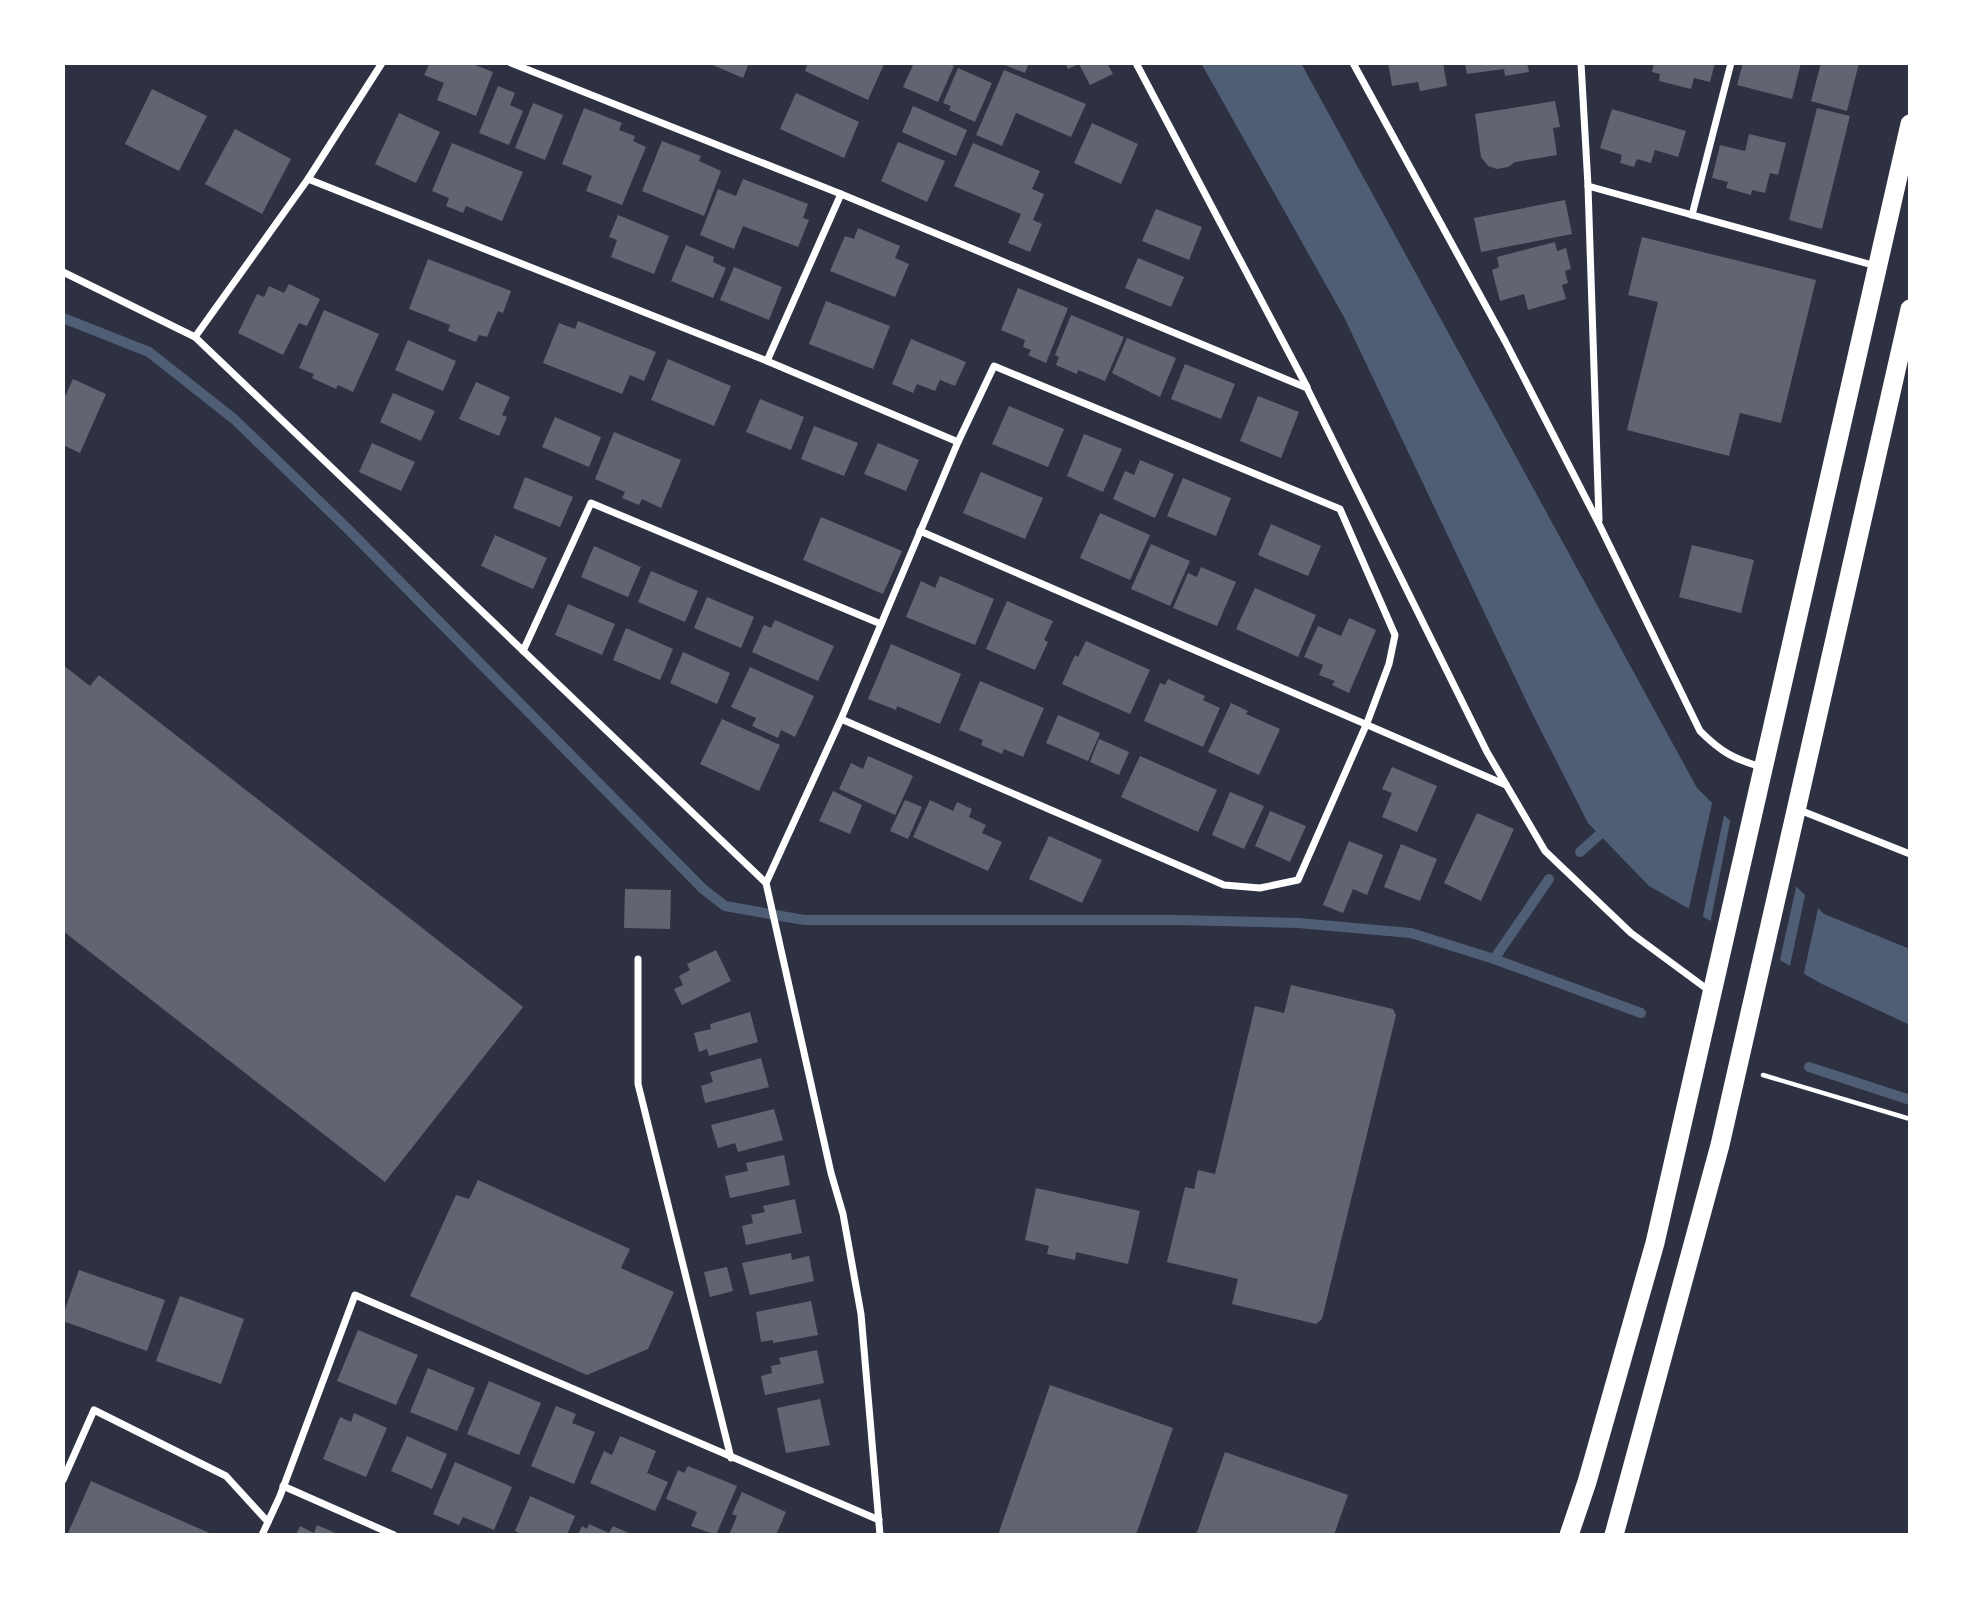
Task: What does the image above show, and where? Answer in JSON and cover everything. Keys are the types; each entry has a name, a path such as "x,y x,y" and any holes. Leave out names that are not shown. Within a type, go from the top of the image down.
{"highway":[{"path":"1569,1535 1587,1482 1655,1243 1910,124"},
{"path":"1614,1535 1713,1171 1910,309"}],"street":[{"path":"195,337 308,179 382,63"},
{"path":"511,63 841,194 1307,388"},
{"path":"1136,63 1307,388 1487,752 1545,851 1631,933 1711,992"},
{"path":"1353,63 1505,341 1599,524 1700,731 1717,748 1734,759 1762,768"},
{"path":"1581,63 1588,186 1599,524"},
{"path":"1692,215 1731,63"},
{"path":"308,179 767,361 958,442"},
{"path":"1588,186 1877,266"},
{"path":"767,361 841,194"},
{"path":"63,272 195,337 766,883"},
{"path":"841,719 1224,885 1261,888 1298,880 1367,723 1389,664 1395,635 1340,509 994,366 958,442 841,719 766,883 831,1173 843,1214 859,1301 880,1535"},
{"path":"523,651 591,503 881,624"},
{"path":"920,531 1506,785"},
{"path":"1793,817 1910,854"},
{"path":"638,959 639,1084 731,1458"},
{"path":"262,1535 355,1294 879,1520"},
{"path":"63,1480 94,1410 226,1476 268,1522"},
{"path":"283,1486 394,1535"}],"path":[{"path":"1738,1066 1910,1119"}],"water":[{"path":"1201,63 1301,63 1697,788 1824,914 1910,949 1910,1025 1822,984 1649,886 1588,823 1531,711 1344,317"}],"pier":[{"path":"1713,799 1725,811 1702,920 1688,912"},
{"path":"1731,817 1797,883 1779,964 1710,925"},
{"path":"1806,891 1819,904 1803,977 1789,970"}],"building":[{"path":"430,63 470,63 493,72 476,116 437,100 444,83 424,75"},
{"path":"708,63 749,63 743,78"},
{"path":"808,63 884,64 868,100 805,71"},
{"path":"914,63 947,63 954,66 938,102 903,87"},
{"path":"1029,63 1025,73 1005,65"},
{"path":"1065,63 1107,63 1113,74 1090,85 1079,64 1068,69"},
{"path":"1388,63 1443,63 1447,86 1420,91 1418,82 1392,86"},
{"path":"1465,63 1527,63 1529,72 1505,76 1504,69 1467,74"},
{"path":"1654,63 1715,63 1710,82 1694,78 1691,89 1659,81 1660,74 1652,72"},
{"path":"1743,63 1801,63 1792,99 1737,85"},
{"path":"1821,63 1859,63 1847,111 1811,101"},
{"path":"958,68 992,83 975,122 949,110 951,106 943,103"},
{"path":"1004,70 1086,104 1071,137 1016,113 1002,146 976,135"},
{"path":"498,86 515,93 510,105 523,111 509,145 479,133"},
{"path":"152,89 207,116 179,171 125,144"},
{"path":"796,93 859,122 844,158 780,129"},
{"path":"1555,101 1560,127 1553,128 1557,155 1515,162 1508,167 1497,169 1488,166 1481,157 1475,114"},
{"path":"533,103 563,115 545,160 515,148"},
{"path":"913,106 967,130 956,156 902,132"},
{"path":"584,108 622,123 619,130 635,136 633,141 646,147 622,205 586,191 592,176 562,164"},
{"path":"1817,108 1850,116 1822,229 1789,220"},
{"path":"1612,109 1686,131 1678,157 1655,150 1651,163 1637,159 1634,167 1620,163 1622,155 1600,148"},
{"path":"399,113 440,132 416,183 375,164"},
{"path":"1092,123 1138,144 1121,184 1074,163"},
{"path":"235,129 291,159 262,214 205,184"},
{"path":"1749,134 1786,143 1778,175 1770,173 1765,193 1752,190 1751,195 1726,188 1728,182 1712,178 1720,145 1745,151"},
{"path":"662,141 701,156 699,161 721,171 704,216 642,191"},
{"path":"898,142 945,161 927,202 881,181"},
{"path":"452,143 523,172 502,221 466,206 463,213 446,206 449,198 432,191"},
{"path":"973,143 1040,171 1032,189 1044,194 1033,220 1042,224 1030,252 1008,243 1021,214 954,186"},
{"path":"743,179 808,204 803,218 809,220 798,247 743,226 734,249 700,235 718,189 736,196"},
{"path":"1565,200 1572,234 1481,252 1474,218"},
{"path":"1156,209 1202,227 1189,260 1142,241"},
{"path":"618,215 669,236 654,274 611,257 617,240 609,237"},
{"path":"858,228 900,246 895,258 909,264 895,297 830,271 845,236 854,239"},
{"path":"1642,237 1816,280 1781,423 1740,413 1729,456 1627,430 1658,302 1628,295"},
{"path":"1555,242 1557,251 1566,248 1571,269 1565,271 1568,283 1562,285 1566,299 1528,310 1524,294 1500,301 1492,270 1499,267 1497,257"},
{"path":"686,245 714,257 713,262 726,268 713,298 671,281"},
{"path":"1138,258 1184,277 1171,307 1125,288"},
{"path":"428,259 511,291 503,313 498,311 487,337 479,335 476,342 448,331 450,325 409,309"},
{"path":"734,267 782,287 769,320 720,300"},
{"path":"289,284 320,299 307,326 299,323 283,355 238,333 257,294 264,297 269,286 284,293"},
{"path":"1018,288 1068,308 1046,363 1028,355 1031,350 1023,347 1025,340 1001,330"},
{"path":"826,301 890,326 873,369 809,344"},
{"path":"324,310 379,334 353,392 338,385 336,389 312,378 314,374 299,368"},
{"path":"1071,315 1124,337 1105,381 1056,365 1059,357 1055,355"},
{"path":"578,321 656,352 644,381 630,375 622,394 543,363 559,323 575,329"},
{"path":"1127,338 1176,358 1160,397 1112,373"},
{"path":"911,339 966,362 955,386 940,380 935,391 917,384 913,393 892,384"},
{"path":"408,340 456,361 443,391 395,370"},
{"path":"668,359 731,386 714,426 651,400"},
{"path":"1185,364 1235,384 1221,419 1171,399"},
{"path":"73,379 106,394 80,453 63,445 63,401"},
{"path":"476,382 510,397 502,415 507,417 499,436 459,419"},
{"path":"393,393 435,411 421,441 380,422"},
{"path":"1258,396 1299,412 1281,458 1240,441"},
{"path":"760,399 804,417 791,450 746,432"},
{"path":"1009,406 1064,429 1048,467 992,444"},
{"path":"555,417 601,437 589,467 542,447"},
{"path":"814,426 858,443 844,476 801,459"},
{"path":"614,432 681,460 661,508 642,499 639,505 622,498 625,492 595,479"},
{"path":"1084,434 1122,449 1103,492 1067,476"},
{"path":"372,443 415,462 401,491 359,472"},
{"path":"878,443 919,460 906,491 864,474"},
{"path":"1140,460 1174,474 1155,518 1113,499 1125,471 1134,475"},
{"path":"981,472 1043,498 1025,539 963,513"},
{"path":"525,477 573,497 560,527 513,508"},
{"path":"1183,478 1231,498 1216,536 1167,516"},
{"path":"1100,513 1150,535 1130,580 1080,558"},
{"path":"821,517 902,551 883,594 803,560"},
{"path":"1271,524 1321,546 1308,576 1258,555"},
{"path":"495,535 547,558 533,589 481,566"},
{"path":"1151,544 1190,561 1170,606 1131,589"},
{"path":"1692,545 1754,560 1741,613 1679,597"},
{"path":"594,546 641,567 628,597 581,577"},
{"path":"1201,567 1236,582 1217,626 1173,608 1188,573 1197,577"},
{"path":"651,571 698,591 685,622 638,602"},
{"path":"940,576 994,599 975,645 906,617 921,581 935,588"},
{"path":"1255,588 1316,615 1298,657 1236,629"},
{"path":"707,597 754,617 741,648 694,628"},
{"path":"1007,601 1053,621 1044,640 1048,642 1035,670 986,649"},
{"path":"568,604 615,624 602,655 555,635"},
{"path":"1349,618 1376,630 1349,693 1332,685 1335,681 1319,675 1323,665 1304,657 1318,626 1341,636"},
{"path":"775,620 834,646 818,681 752,652 764,625 771,628"},
{"path":"626,628 673,649 660,680 613,660"},
{"path":"1086,641 1150,670 1130,714 1062,684 1075,655 1078,657"},
{"path":"891,644 961,674 940,724 897,706 896,710 868,699"},
{"path":"683,652 730,673 717,704 670,683"},
{"path":"63,665 90,686 99,675 523,1007 385,1182 63,931"},
{"path":"750,667 814,696 795,737 781,730 778,738 752,726 756,718 731,707"},
{"path":"1168,679 1205,696 1203,700 1220,708 1203,747 1144,721 1160,683 1165,685"},
{"path":"980,681 1044,708 1023,757 1004,749 1002,754 981,745 983,740 959,730"},
{"path":"1231,703 1248,711 1246,714 1280,729 1259,775 1208,752"},
{"path":"1058,715 1100,733 1088,761 1046,743"},
{"path":"722,719 780,745 759,791 700,764"},
{"path":"1099,739 1129,752 1119,775 1090,762"},
{"path":"868,756 913,776 895,815 839,789 851,763 863,769"},
{"path":"1140,756 1217,790 1198,832 1121,797"},
{"path":"1392,767 1437,786 1417,832 1382,817 1392,793 1382,789"},
{"path":"833,791 862,805 850,834 819,821"},
{"path":"1230,792 1264,806 1244,849 1212,835"},
{"path":"905,800 922,807 908,839 890,831"},
{"path":"930,800 953,811 957,802 972,809 969,817 986,825 982,833 1002,842 988,871 913,837"},
{"path":"1270,811 1306,826 1290,862 1255,846"},
{"path":"1477,813 1514,829 1481,901 1444,883"},
{"path":"1049,836 1102,860 1082,903 1029,879"},
{"path":"1349,841 1383,855 1367,895 1353,889 1343,913 1323,905"},
{"path":"1401,844 1437,859 1420,901 1384,887"},
{"path":"625,889 671,890 670,929 624,928"},
{"path":"716,950 731,981 682,1005 674,989 683,985 679,976 690,970 687,964"},
{"path":"1291,985 1393,1009 1396,1015 1322,1319 1316,1324 1232,1304 1238,1279 1167,1262 1185,1187 1194,1189 1198,1170 1215,1174 1255,1006 1284,1013"},
{"path":"750,1012 758,1042 709,1056 707,1049 699,1052 694,1033 711,1029 710,1024"},
{"path":"761,1058 769,1087 705,1103 701,1086 713,1082 710,1072"},
{"path":"774,1109 783,1140 738,1152 735,1143 718,1148 711,1125"},
{"path":"784,1155 790,1185 730,1198 725,1176 748,1171 746,1163"},
{"path":"478,1180 630,1249 621,1268 674,1292 648,1349 587,1375 410,1296 456,1195 469,1199"},
{"path":"1036,1188 1140,1211 1128,1264 1076,1252 1075,1260 1047,1254 1049,1246 1025,1240"},
{"path":"795,1199 802,1233 746,1245 742,1226 753,1223 751,1215 765,1212 763,1206"},
{"path":"791,1253 792,1260 809,1256 814,1281 750,1295 742,1263"},
{"path":"727,1267 733,1291 710,1297 704,1272"},
{"path":"79,1270 165,1300 147,1351 63,1321"},
{"path":"180,1296 244,1319 221,1384 156,1361"},
{"path":"811,1301 818,1335 773,1343 773,1340 761,1342 756,1312"},
{"path":"358,1330 418,1355 396,1405 337,1381"},
{"path":"817,1350 824,1383 765,1395 761,1376 772,1373 771,1366 781,1364 779,1358"},
{"path":"428,1368 475,1388 457,1431 410,1412"},
{"path":"489,1381 541,1403 519,1455 467,1434"},
{"path":"1050,1385 1173,1428 1136,1535 998,1535"},
{"path":"820,1399 830,1445 786,1453 777,1408"},
{"path":"556,1406 576,1414 572,1423 595,1432 574,1484 531,1466"},
{"path":"354,1413 387,1428 366,1477 323,1459 340,1417 351,1422"},
{"path":"407,1436 447,1454 432,1489 391,1471"},
{"path":"620,1436 656,1451 647,1473 668,1482 655,1511 590,1483 604,1451 612,1455"},
{"path":"1225,1452 1348,1495 1334,1535 1196,1535"},
{"path":"455,1462 512,1487 494,1530 463,1517 459,1525 433,1514"},
{"path":"688,1466 737,1486 716,1535 691,1526 697,1512 666,1499 678,1470 684,1473"},
{"path":"91,1481 214,1535 68,1533"},
{"path":"742,1492 786,1512 776,1535 729,1535 737,1516 732,1514"},
{"path":"530,1496 575,1516 567,1535 523,1535 515,1531"},
{"path":"589,1524 609,1533 613,1526 633,1535 578,1535 582,1526 587,1529"},
{"path":"317,1525 340,1535 296,1535 300,1526 314,1533"}],"waterway":[{"path":"63,318 149,352 234,419 349,530 703,889 725,906 804,920 1176,920 1298,923 1411,933 1494,959 1549,879"},
{"path":"1580,852 1609,826"},
{"path":"1494,959 1641,1013"},
{"path":"1809,1067 1910,1100"}]}
